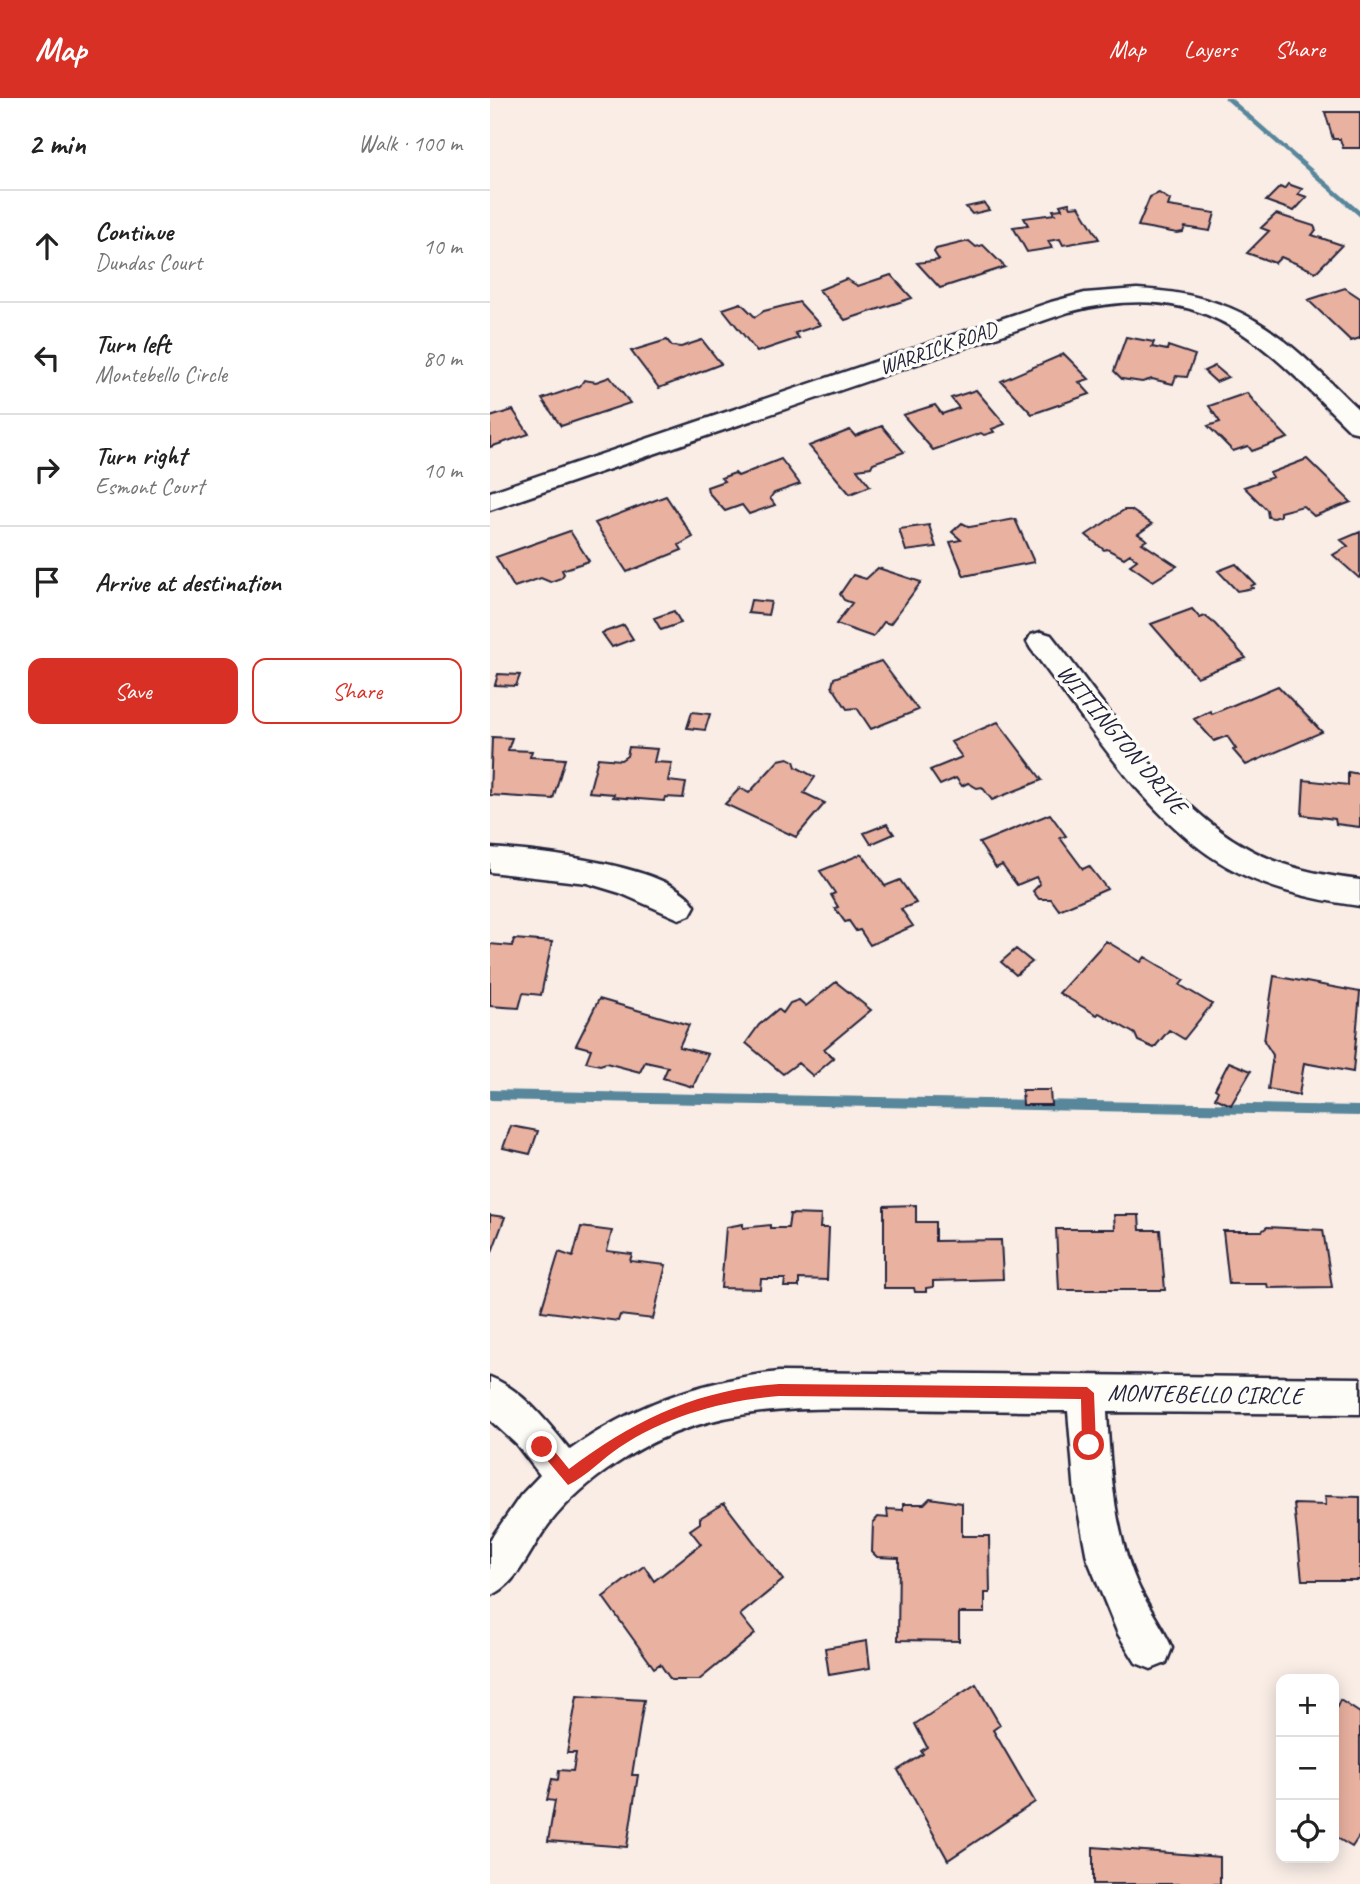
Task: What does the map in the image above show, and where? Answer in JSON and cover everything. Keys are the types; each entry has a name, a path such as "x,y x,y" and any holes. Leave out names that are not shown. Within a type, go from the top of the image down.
{"street":[{"name":"WARRICK ROAD","path":"490,501 1060,307 1120,296 1186,301 1235,317 1263,334 1360,425"},
{"name":"WITTINGTON DRIVE","path":"1041,642 1176,810 1217,844 1279,876 1360,893"},
{"path":"490,860 571,866 608,874 679,906"},
{"name":"MONTEBELLO CIRCLE","path":"490,1576 534,1511 568,1478 618,1440 683,1409 744,1393 779,1390 1360,1396"},
{"path":"1087,1393 1090,1471 1095,1511 1112,1575 1137,1628 1152,1648"},
{"path":"490,1395 530,1431 568,1478"}],"building":[{"path":"1325,112 1360,112 1360,148 1343,148 1340,139 1333,139"},
{"path":"1288,184 1302,189 1298,194 1307,197 1294,211 1266,201 1280,187 1284,189"},
{"path":"1159,193 1170,200 1168,206 1215,213 1210,231 1185,227 1183,232 1177,233 1138,226 1150,197"},
{"path":"984,203 989,210 972,214 966,207"},
{"path":"1069,203 1071,207 1079,206 1099,239 1063,245 1060,239 1048,241 1052,248 1027,252 1013,227 1028,225 1024,218 1055,214 1053,210 1062,209 1060,205"},
{"path":"1276,214 1314,226 1316,230 1312,235 1342,245 1316,272 1281,257 1275,263 1247,253 1269,231 1261,228"},
{"path":"969,241 976,247 983,245 1005,267 940,288 917,263 939,260 934,252 936,249"},
{"path":"891,275 912,298 845,320 819,290 846,279 858,286"},
{"path":"1345,288 1360,298 1360,338 1351,341 1308,300"},
{"path":"799,302 820,325 795,333 799,338 757,352 723,309 741,303 755,317 764,311"},
{"path":"1126,337 1154,342 1152,347 1167,350 1168,346 1195,355 1187,377 1176,376 1173,384 1152,379 1142,382 1122,379 1114,371"},
{"path":"667,340 672,346 681,347 702,340 721,364 659,388 631,351"},
{"path":"1064,354 1089,379 1079,382 1090,394 1032,414 1001,381"},
{"path":"1215,366 1228,377 1216,382 1204,371"},
{"path":"610,377 630,403 561,426 542,399 580,386 584,380 596,382"},
{"path":"976,390 1005,424 992,429 994,432 984,435 981,433 933,450 903,415 935,405 942,414 959,408 951,398"},
{"path":"1247,393 1288,438 1252,451 1248,446 1233,451 1208,426 1220,422 1209,406"},
{"path":"513,410 529,434 490,447 490,417"},
{"path":"882,426 904,452 873,463 871,467 857,469 870,486 850,494 809,446 850,430 855,436"},
{"path":"781,459 800,484 774,493 770,498 775,505 749,514 742,505 725,511 708,492 707,487 724,481 721,478 735,473 738,476"},
{"path":"1307,459 1351,502 1314,516 1303,506 1280,512 1280,516 1274,518 1268,517 1267,510 1244,487 1273,477 1270,473"},
{"path":"666,496 693,537 679,545 682,550 627,572 595,523"},
{"path":"1124,510 1131,510 1152,524 1138,534 1147,540 1142,543 1177,566 1153,581 1130,565 1137,560 1130,554 1124,558 1104,550 1086,535"},
{"path":"1015,519 1034,562 964,576 950,542 961,540 952,532 962,523 970,527"},
{"path":"929,525 936,547 906,551 899,529"},
{"path":"570,531 589,561 562,570 564,574 561,578 550,582 541,578 514,587 496,557"},
{"path":"1360,532 1359,578 1333,555 1348,546 1341,540"},
{"path":"1236,564 1255,584 1251,586 1253,588 1237,591 1218,571"},
{"path":"878,568 921,582 890,624 884,622 873,637 836,624 852,603 844,600 840,594 853,575 866,579"},
{"path":"751,600 771,602 768,615 748,613"},
{"path":"1192,609 1200,618 1205,616 1215,624 1246,658 1197,677 1151,624"},
{"path":"674,611 681,623 661,630 654,618"},
{"path":"624,625 633,639 612,647 602,633"},
{"path":"881,661 918,710 871,729 857,708 847,709 832,686 834,678"},
{"path":"498,674 520,675 516,686 495,685"},
{"path":"1278,686 1322,732 1246,765 1233,750 1236,749 1227,736 1214,741 1194,719 1210,711 1212,714"},
{"path":"692,712 710,714 705,730 687,728"},
{"path":"998,722 1042,780 992,800 982,787 977,788 968,783 962,786 956,778 940,785 930,770 962,757 951,742"},
{"path":"492,737 512,738 508,750 532,751 530,757 565,759 553,799 490,795"},
{"path":"629,747 657,749 654,762 672,763 668,781 686,783 683,798 665,797 664,801 613,797 614,794 589,792 598,758 621,760 627,756"},
{"path":"788,758 794,761 796,767 815,777 804,793 825,803 796,837 725,804 740,788 749,793 779,760"},
{"path":"1348,772 1360,774 1360,827 1336,824 1335,819 1302,815 1304,780 1348,785"},
{"path":"1050,814 1066,836 1060,838 1083,869 1089,866 1107,889 1059,910 1051,899 1039,899 1033,891 1040,884 1036,877 1017,885 1002,865 996,868 979,843"},
{"path":"887,824 894,834 871,844 864,833"},
{"path":"862,854 885,886 900,880 916,903 901,909 913,926 870,945 860,930 856,931 849,921 845,922 835,908 838,907 831,895 835,893 820,871"},
{"path":"514,939 552,942 541,995 523,993 519,1008 490,1006 490,944 512,946"},
{"path":"1106,941 1141,962 1145,957 1184,980 1180,985 1212,1004 1184,1039 1169,1030 1154,1048 1138,1041 1135,1034 1099,1013 1097,1015 1059,993"},
{"path":"1016,949 1032,962 1016,975 1001,962"},
{"path":"1274,976 1360,992 1353,1072 1304,1063 1299,1095 1268,1089 1273,1055 1264,1041"},
{"path":"836,982 871,1010 824,1049 834,1058 813,1076 798,1063 783,1074 746,1043 759,1025 778,1009 783,1013 790,1003 799,1000 806,1006"},
{"path":"599,999 689,1025 679,1047 708,1054 693,1087 663,1078 668,1067 645,1062 640,1072 606,1063 600,1065 586,1062 591,1049 576,1045"},
{"path":"1229,1062 1251,1071 1231,1105 1215,1098 1218,1091 1215,1089"},
{"path":"1022,1090 1050,1090 1051,1105 1023,1105"},
{"path":"511,1126 538,1131 530,1154 503,1148"},
{"path":"916,1205 916,1222 935,1222 935,1241 1001,1240 1003,1279 933,1281 933,1287 926,1288 926,1292 915,1292 914,1288 884,1288 884,1206"},
{"path":"790,1214 821,1215 820,1228 829,1228 827,1280 799,1279 799,1287 784,1287 785,1279 761,1279 760,1289 721,1288 726,1227 743,1224 743,1228 770,1225 770,1228 788,1228"},
{"path":"490,1215 505,1217 490,1257"},
{"path":"1114,1215 1139,1215 1140,1230 1160,1230 1165,1290 1059,1290 1056,1229 1115,1229"},
{"path":"581,1227 612,1231 607,1251 632,1254 630,1261 666,1265 653,1319 620,1315 618,1321 541,1311 559,1252 573,1257"},
{"path":"1267,1227 1323,1230 1332,1287 1268,1288 1267,1284 1229,1284 1223,1231 1262,1231"},
{"path":"1325,1496 1360,1497 1360,1580 1302,1580 1294,1504 1326,1505"},
{"path":"930,1498 962,1503 962,1536 989,1536 990,1593 985,1593 985,1613 959,1613 959,1641 898,1640 899,1558 877,1557 872,1552 873,1523 878,1517 888,1518 887,1509 903,1510 903,1504 924,1504"},
{"path":"724,1503 783,1580 740,1615 755,1634 699,1680 671,1680 660,1664 654,1668 603,1597 644,1566 654,1581 701,1544 690,1530 700,1523 700,1518"},
{"path":"867,1641 870,1668 829,1675 825,1648"},
{"path":"976,1684 1000,1725 993,1730 1035,1802 948,1860 898,1770 923,1754 921,1751 927,1747 915,1724"},
{"path":"577,1696 644,1700 632,1775 638,1775 627,1847 548,1841 555,1801 547,1800 552,1779 558,1780 559,1770 573,1771 576,1753 567,1753"},
{"path":"1340,1700 1360,1713 1360,1835 1352,1847 1339,1839"},
{"path":"1093,1847 1220,1857 1220,1884 1093,1884"}],"waterway":[{"path":"1227,98 1360,215"},
{"path":"490,1095 1360,1111"}],"route":[{"path":"542,1447 568,1478 618,1440 683,1409 744,1393 779,1390 1087,1393 1089,1445"}]}
